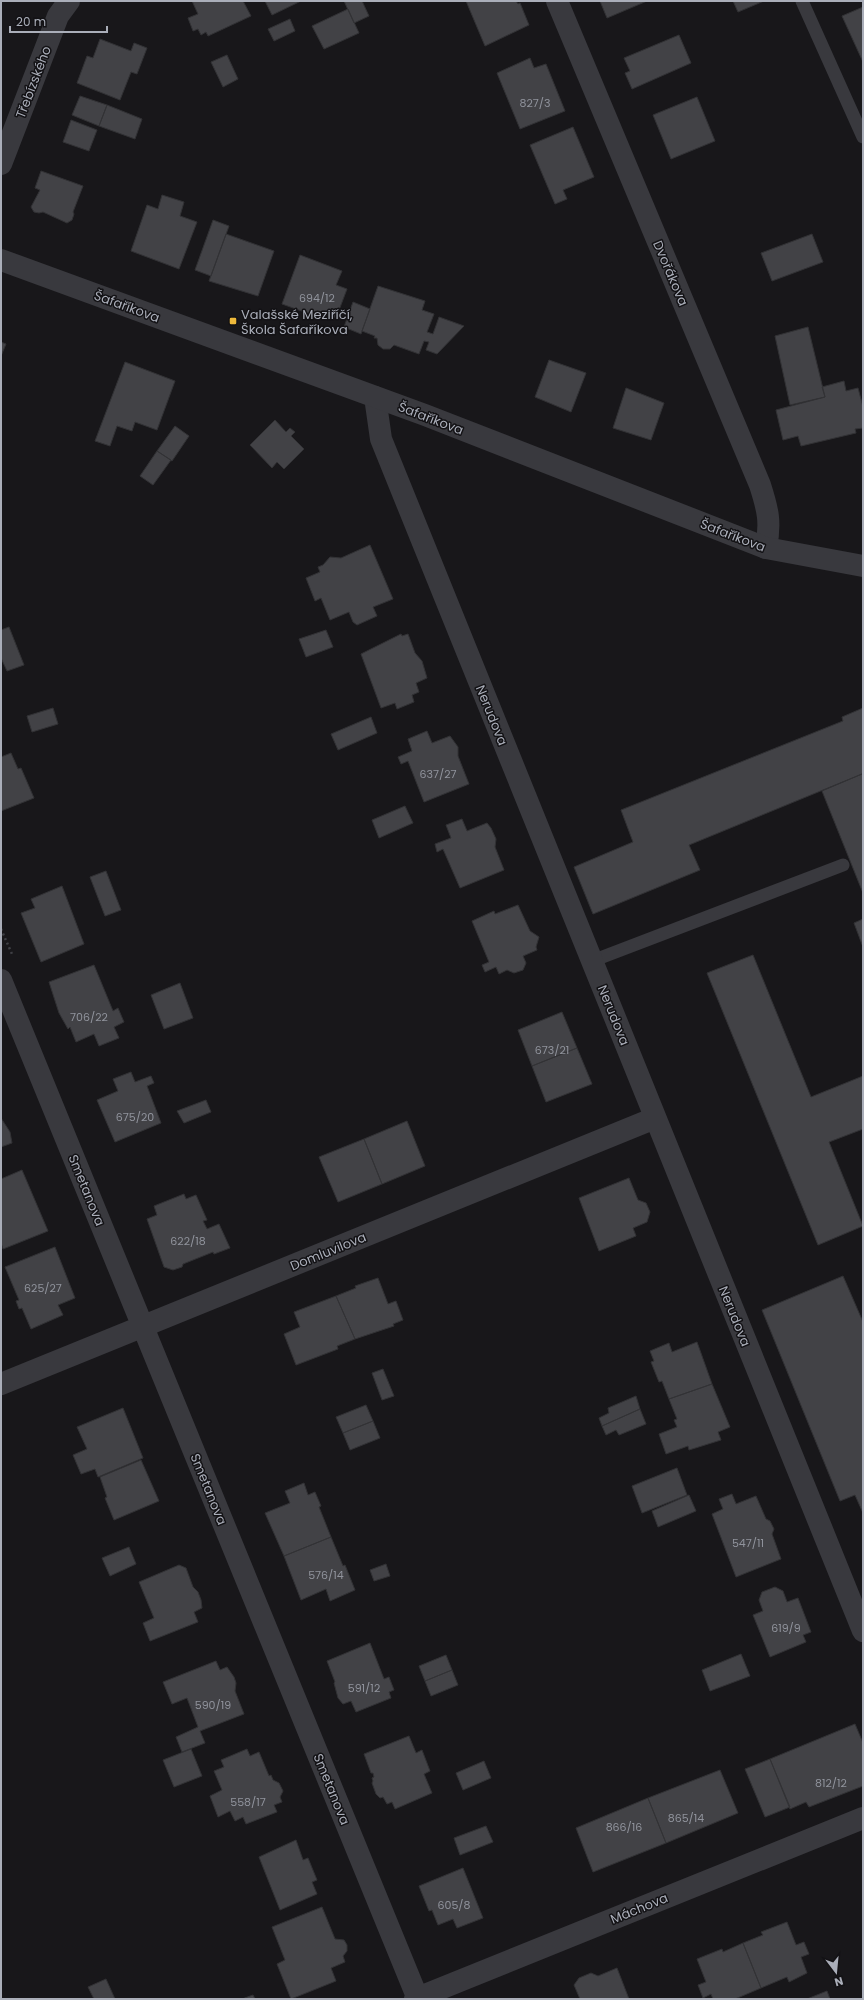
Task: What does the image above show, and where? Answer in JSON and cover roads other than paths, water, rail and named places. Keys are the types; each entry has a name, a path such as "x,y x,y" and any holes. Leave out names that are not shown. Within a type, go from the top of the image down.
{"street":[{"name":"Třebízského","path":"1,164 58,16 69,1"},
{"name":"Dvořákova","path":"557,1 760,486 769,518 770,529 766,548"},
{"name":"Šafaříkova","path":"1,260 375,397 766,548 863,566"},
{"name":"Nerudova","path":"375,397 381,439 863,1631"},
{"name":"Smetanova","path":"1,980 417,1999"},
{"name":"Domluvilova","path":"1,1384 655,1118"},
{"name":"Máchova","path":"417,1999 863,1818"}],"lane":[{"path":"802,1 863,137"},
{"path":"592,961 842,865"}],"place":[{"name":"Valašské Meziříčí, Škola Šafaříkova","path":"233,321"}]}
